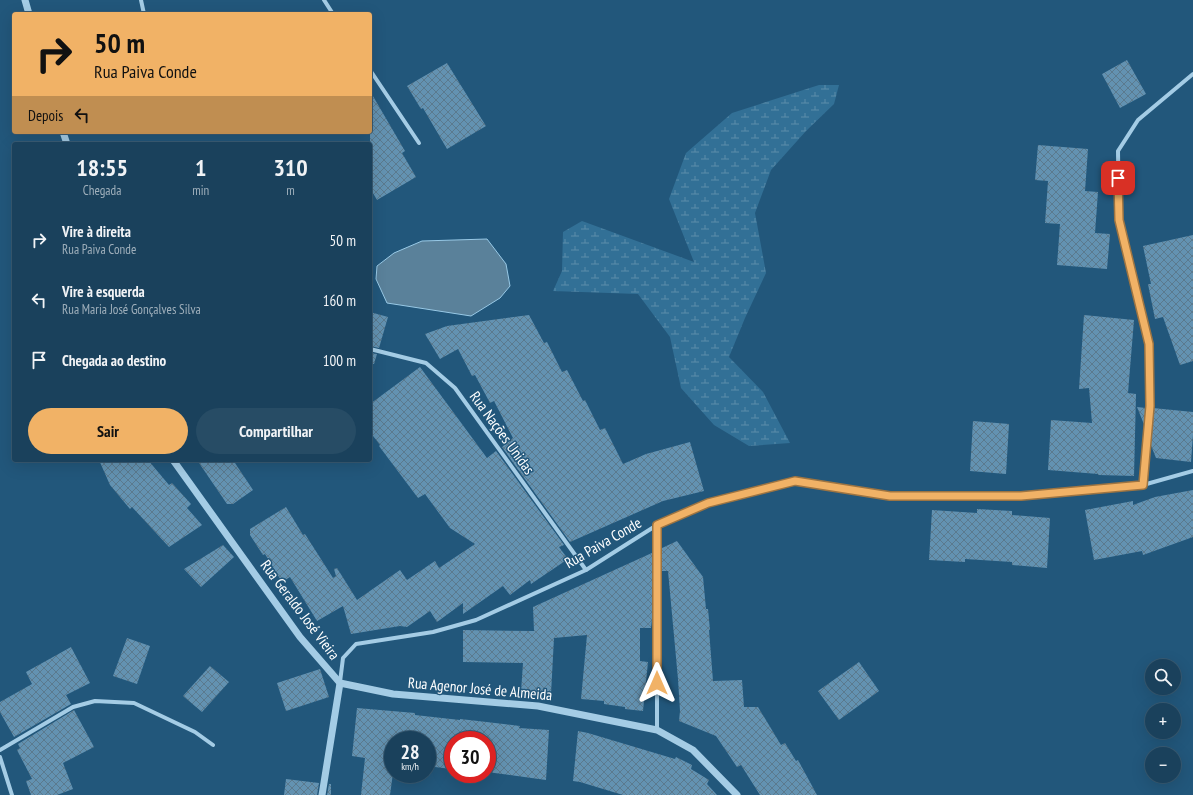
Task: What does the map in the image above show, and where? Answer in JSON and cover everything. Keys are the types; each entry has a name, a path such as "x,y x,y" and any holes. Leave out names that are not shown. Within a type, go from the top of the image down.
{"street":[{"path":"24,0 28,12"},
{"path":"141,0 144,12"},
{"path":"324,0 332,12"},
{"path":"372,73 419,143"},
{"path":"1143,485 1150,406 1149,344 1119,220 1118,151 1138,120 1193,74"},
{"name":"Rua Nações Unidas","path":"372,350 426,363 455,388 586,570"},
{"name":"Rua Geraldo José Vieira","path":"174,462 300,637 340,683 322,795"},
{"name":"Rua Paiva Conde","path":"340,683 343,658 356,644 433,632 476,620 586,570 657,525 708,503 795,481 890,496 1021,496 1143,485 1193,471"},
{"path":"657,525 657,730"},
{"name":"Rua Agenor José de Almeida","path":"340,683 393,694 538,706 657,730 693,750 737,795"},
{"path":"0,750 73,707 95,701 134,703 195,732 214,745"},
{"path":"0,757 12,795"}],"green space":[{"path":"819,85 839,85 834,104 806,131 771,170 755,213 766,273 729,357 763,392 790,443 749,446 714,425 681,388 670,337 638,294 553,291 562,271 563,232 582,221 694,262 669,199 686,153 732,113"}],"shaded area":[{"path":"487,239 506,264 510,286 500,298 471,316 387,303 376,279 377,266 394,253 422,241"}],"building":[{"path":"1127,60 1146,94 1120,108 1102,74"},
{"path":"447,63 486,126 447,149 423,108 421,109 407,86"},
{"path":"372,94 405,151 402,153 416,177 377,200 372,191 372,142 370,142 370,134 372,134"},
{"path":"1038,145 1088,149 1085,191 1098,192 1095,233 1110,234 1107,269 1057,265 1060,224 1045,223 1048,181 1035,180"},
{"path":"1193,235 1193,361 1180,365 1163,317 1155,319 1148,284 1151,284 1143,246"},
{"path":"372,313 388,317 379,348 372,346"},
{"path":"529,315 544,343 547,342 562,372 567,370 583,401 585,400 600,430 605,428 623,464 646,454 690,442 704,491 663,501 570,542 502,447 513,438 494,401 490,403 475,375 472,376 458,349 440,359 425,334 447,326"},
{"path":"1084,315 1134,320 1128,393 1136,394 1134,476 1098,475 1048,470 1051,420 1092,423 1089,388 1079,389"},
{"path":"372,353 377,354 374,364 372,364"},
{"path":"420,367 487,458 496,451 564,545 559,547 568,559 531,584 530,580 510,595 503,586 463,614 463,603 437,622 430,611 407,627 400,626 351,634 343,606 317,621 290,577 282,582 265,554 263,555 250,535 250,529 286,507 303,535 305,534 333,578 336,576 334,569 337,568 357,600 400,570 407,580 435,561 439,568 475,544 450,528 425,494 418,498 379,446 380,445 372,435 372,403"},
{"path":"1137,407 1146,408 1145,427"},
{"path":"1153,408 1193,412 1191,462 1156,458 1150,443"},
{"path":"973,421 1009,424 1006,474 970,471"},
{"path":"100,462 150,462 169,485 172,483 191,504 187,508 202,525 169,547 132,507 130,509 110,485"},
{"path":"198,462 234,462 253,490 233,504 227,504"},
{"path":"1193,490 1193,537 1143,555 1142,551 1094,560 1085,510 1133,501 1133,505 1155,497"},
{"path":"977,509 1012,511 1012,515 1050,518 1047,568 1012,565 1012,562 965,559 965,562 929,560 932,510 977,513"},
{"path":"677,541 703,577 706,609 708,609 713,681 742,680 744,707 758,707 781,745 785,743 796,761 798,760 817,795 760,795 741,765 737,767 716,736 679,721 680,711 678,679 668,571 660,571 660,549"},
{"path":"223,545 234,557 201,587 184,569"},
{"path":"654,552 654,602 651,628 640,628 640,661 648,662 643,711 625,709 625,707 604,704 604,701 581,699 587,635 554,638 551,694 521,692 523,663 463,662 463,630 534,631 533,607"},
{"path":"127,638 150,646 137,684 113,676"},
{"path":"71,647 90,683 66,695 71,704 14,737 0,712 0,702 32,684 26,672"},
{"path":"859,662 879,691 839,720 818,691"},
{"path":"210,666 229,682 202,712 183,696"},
{"path":"320,669 329,697 286,711 277,683"},
{"path":"357,708 415,713 415,715 520,726 519,728 549,730 546,780 496,773 496,731 444,731 444,768 436,767 436,731 384,731 384,783 392,783 390,795 361,795 365,758 352,756"},
{"path":"74,710 94,747 63,763 73,789 57,795 31,795 26,781 32,779 17,750 20,748 18,744"},
{"path":"578,731 675,759 676,757 692,765 691,769 709,780 707,784 717,795 623,795 573,781"},
{"path":"286,779 319,783 317,795 284,795"},
{"path":"329,784 331,784 331,795 327,795"}],"route":[{"path":"657,683 657,525 708,503 795,481 890,496 1021,496 1143,485 1150,406 1149,344 1119,220 1118,178"}]}
